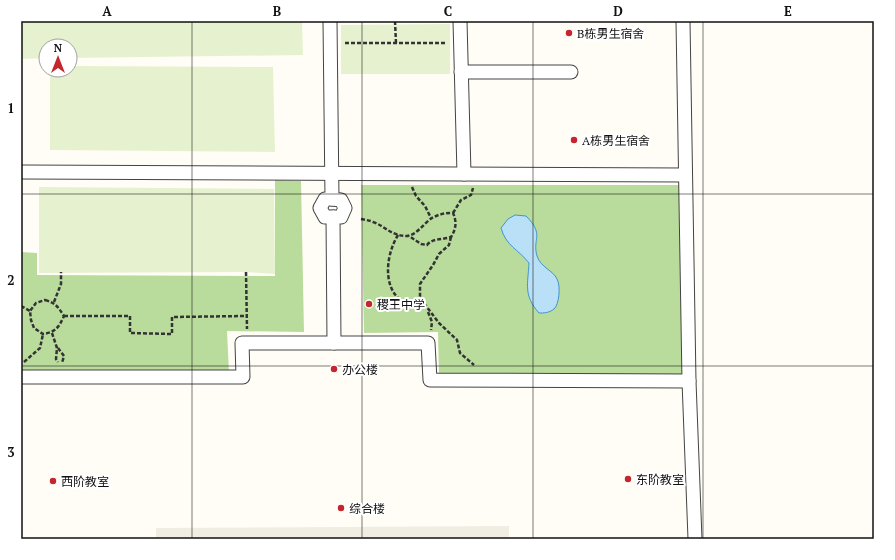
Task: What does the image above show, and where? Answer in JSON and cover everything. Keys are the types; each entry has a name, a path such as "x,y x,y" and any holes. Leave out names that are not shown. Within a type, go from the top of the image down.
{"street":[{"path":"330,21 332,199 341,200 345,208 341,217 333,217 334,343"},
{"path":"460,21 461,72 469,174"},
{"path":"682,21 689,381 695,539"},
{"path":"461,72 571,72"},
{"path":"21,172 684,175"},
{"path":"21,378 243,377 242,343 428,343 430,380 689,381"}],"path":[{"path":"395,21 396,43"},
{"path":"330,43 461,43"},
{"path":"408,174 409,182 416,196 425,206 432,218"},
{"path":"453,213 461,200 471,195 475,183 469,174"},
{"path":"409,236 419,230 432,218 443,213 453,213"},
{"path":"453,213 456,220 455,231 449,245 439,254 434,265 420,284 420,298 439,323 457,340 460,353 477,368"},
{"path":"361,219 374,222 385,230 398,235 409,236 421,244 427,245 429,242 451,238"},
{"path":"398,235 392,245 389,258 387,274 390,285 398,297 410,305 425,305"},
{"path":"54,302 61,284 61,272"},
{"path":"246,272 247,343"},
{"path":"45,300 54,302 64,316 60,326 52,333 43,334 34,328 30,311 36,303 45,300"},
{"path":"21,306 30,311"},
{"path":"428,310 432,322 428,343"},
{"path":"64,316 130,316 130,333 172,334 172,317 246,316"},
{"path":"52,333 57,348 64,356 61,366 56,359 57,348"},
{"path":"21,364 40,348 43,334"}],"green space":[{"path":"21,21 302,21 303,55 78,58 78,38 38,38 38,58 21,59"},
{"path":"450,24 450,74 341,74 341,25"},
{"path":"78,66 273,67 275,152 50,150 50,78 78,78"},
{"path":"275,180 301,181 304,332 227,331 229,373 21,372 21,252 37,253 37,275 275,276"},
{"path":"361,185 680,185 685,377 439,374 438,332 364,333"},
{"path":"39,187 274,189 275,274 246,272 39,273"}],"shaded area":[{"path":"509,526 509,539 156,539 156,528"}],"water":[{"path":"515,215 526,216 532,222 537,232 537,256 541,263 553,273 558,282 559,291 556,307 545,313 539,313 534,307 529,295 529,263 509,243 501,228 508,219"}],"place":[{"name":"B栋男生宿舍","path":"569,33"},
{"name":"A栋男生宿舍","path":"574,140"},
{"name":"稷王中学","path":"369,304"},
{"name":"办公楼","path":"334,369"},
{"name":"东阶教室","path":"628,479"},
{"name":"西阶教室","path":"53,481"},
{"name":"综合楼","path":"341,508"}]}
